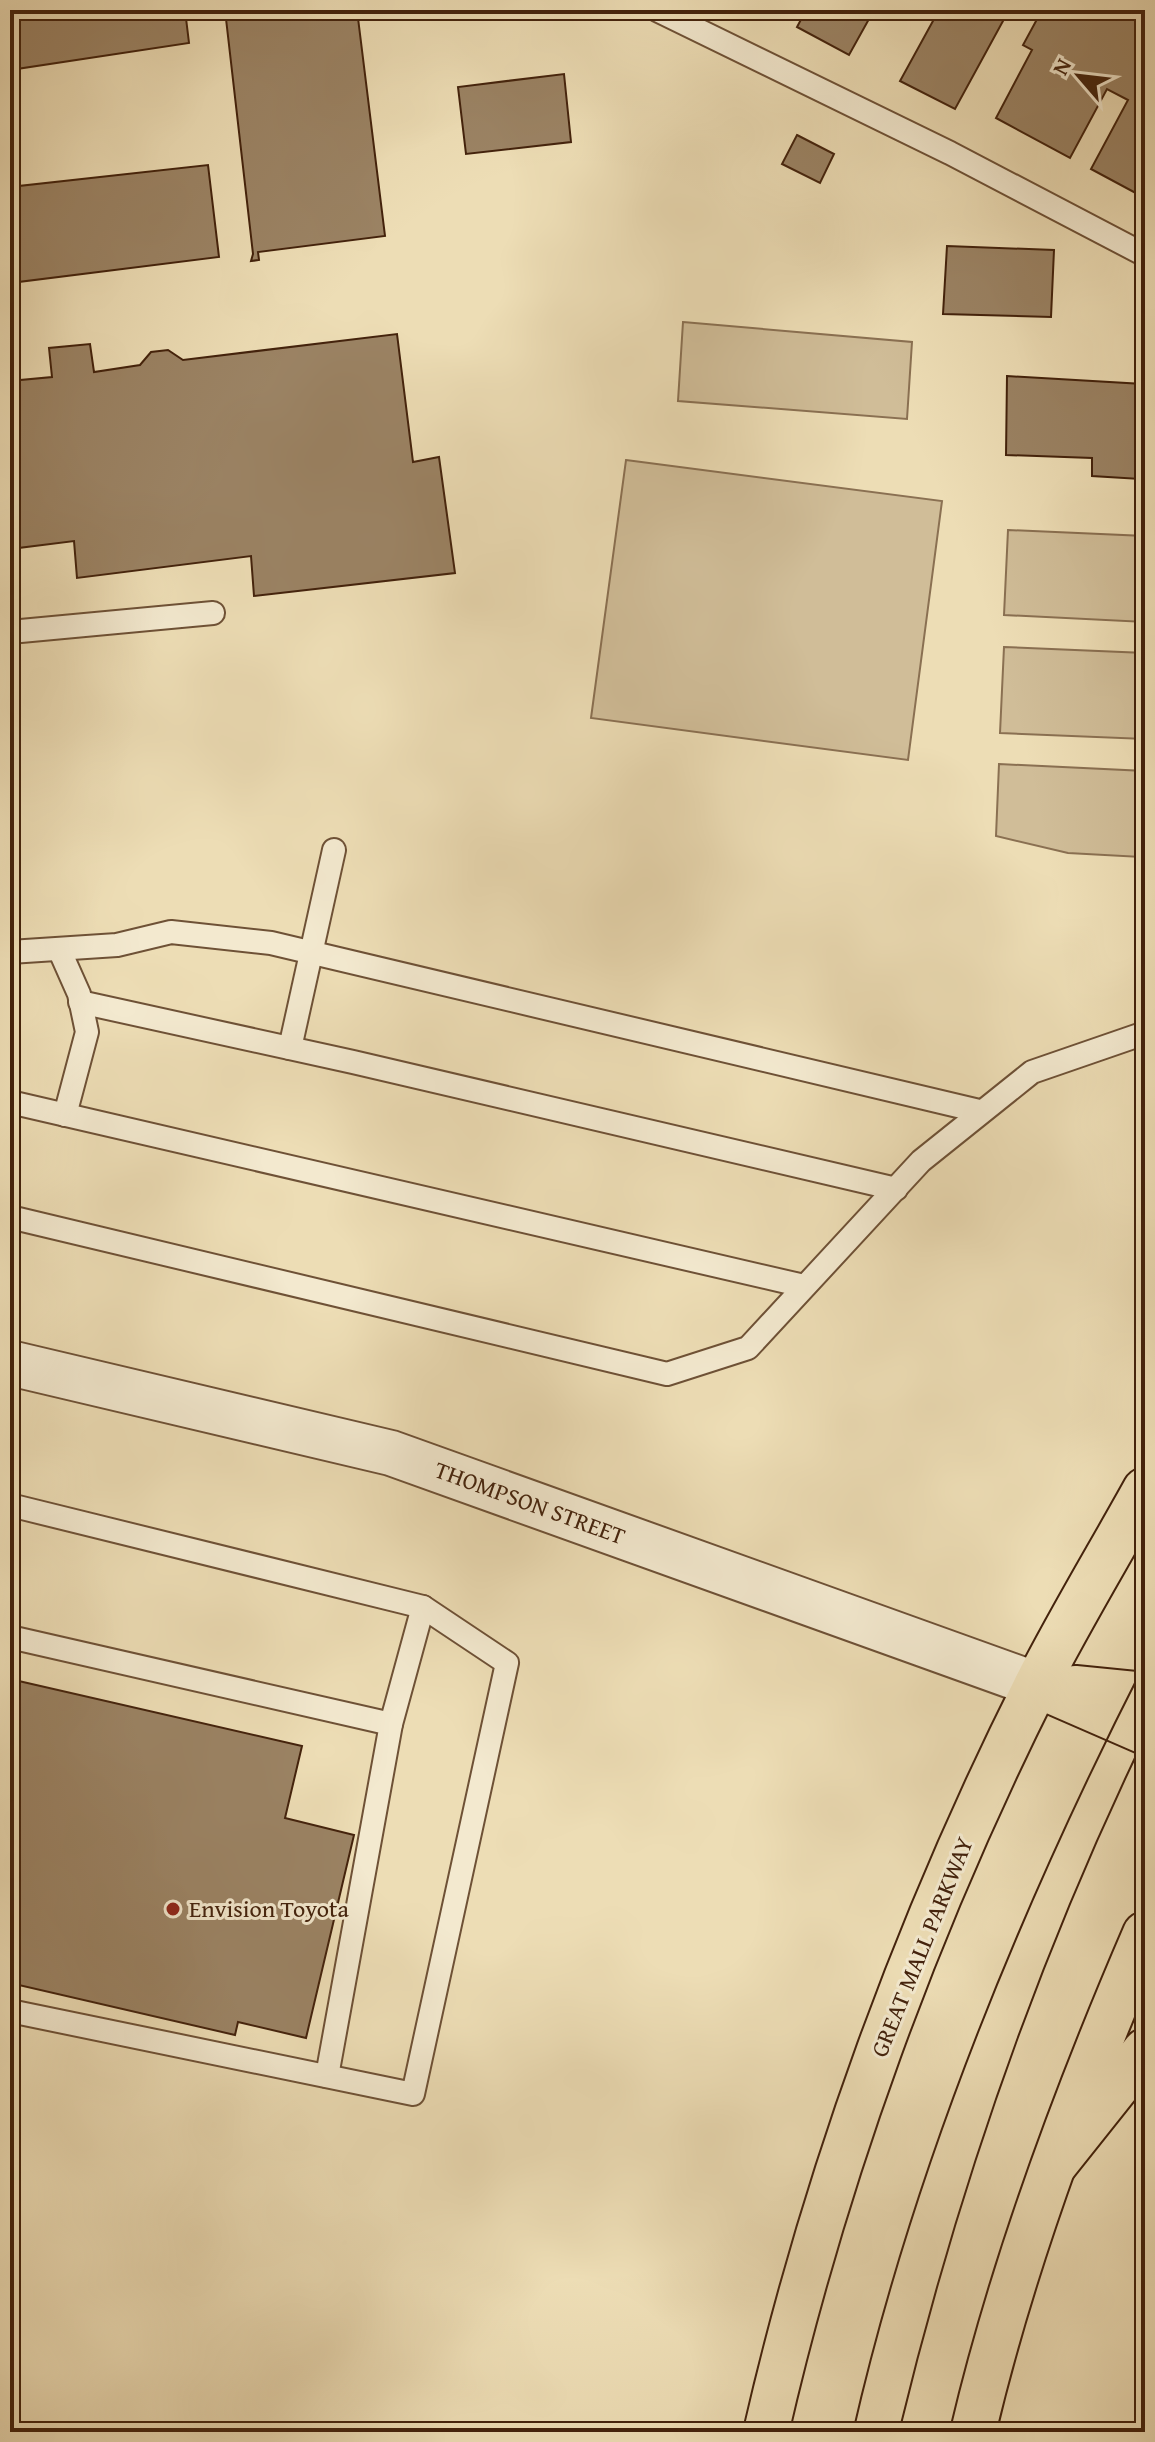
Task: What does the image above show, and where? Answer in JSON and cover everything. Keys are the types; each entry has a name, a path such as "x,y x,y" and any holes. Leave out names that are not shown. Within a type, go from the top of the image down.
{"main road":[{"name":"GREAT MALL PARKWAY","path":"766,2432 779,2374 865,2092 917,1950 1037,1685 1145,1490"},
{"name":"THOMPSON STREET","path":"1037,1685 1145,1695"},
{"name":"THOMPSON STREET","path":"1037,1685 1145,1732"},
{"path":"974,2428 1010,2299 1055,2164 1109,2018 1145,1934"},
{"path":"1055,2164 1127,2069 1145,2051"}],"street":[{"name":"THOMPSON STREET","path":"10,1363 391,1453 1037,1685"}],"lane":[{"path":"657,10 950,153 1145,255"},
{"path":"10,632 213,613"},
{"path":"290,1048 334,850"},
{"path":"10,952 117,945 171,932 271,943 979,1111"},
{"path":"59,949 80,1002 87,1032 65,1115"},
{"path":"80,1002 896,1189"},
{"path":"10,1217 667,1374 748,1348 921,1161 979,1111 1032,1072 1145,1033"},
{"path":"10,1102 804,1286"},
{"path":"10,1505 423,1607 507,1663 413,2094 10,2011"},
{"path":"327,2076 391,1724 423,1607"},
{"path":"10,1637 391,1724"}],"shaded area":[{"path":"683,322 912,342 907,419 678,401"},
{"path":"626,460 942,501 908,760 591,718"},
{"path":"1008,530 1145,536 1145,622 1004,615"},
{"path":"1004,647 1145,653 1145,739 1000,733"},
{"path":"999,764 1145,771 1141,857 1068,853 996,836"}],"building":[{"path":"10,10 185,10 189,43 10,70"},
{"path":"225,10 357,10 385,236 258,252 259,260 251,261 253,254"},
{"path":"806,10 874,10 849,55 797,27"},
{"path":"939,10 1009,10 955,109 900,81"},
{"path":"1042,10 1145,10 1137,31 1145,36 1145,198 1091,169 1128,100 1107,89 1070,158 996,118 1032,50 1023,45"},
{"path":"564,74 571,142 466,154 458,87"},
{"path":"797,135 834,154 820,183 782,164"},
{"path":"208,165 219,257 10,283 10,187"},
{"path":"947,246 1054,250 1051,317 943,314"},
{"path":"397,334 413,462 439,457 455,573 254,596 251,556 77,578 74,541 10,549 10,381 52,377 49,348 90,344 94,372 140,365 151,352 168,350 183,360"},
{"path":"1007,376 1143,384 1140,479 1092,476 1092,458 1006,455"},
{"name":"Envision Toyota","path":"10,1679 302,1746 285,1818 354,1835 306,2038 238,2022 235,2035 10,1983"}],"tram line":[{"path":"853,2432 907,2233 975,2038 1056,1848 1145,1663"},
{"path":"899,2432 947,2254 1003,2078 1069,1906 1145,1737"}],"place":[{"name":"Envision Toyota","path":"173,1909"}]}
